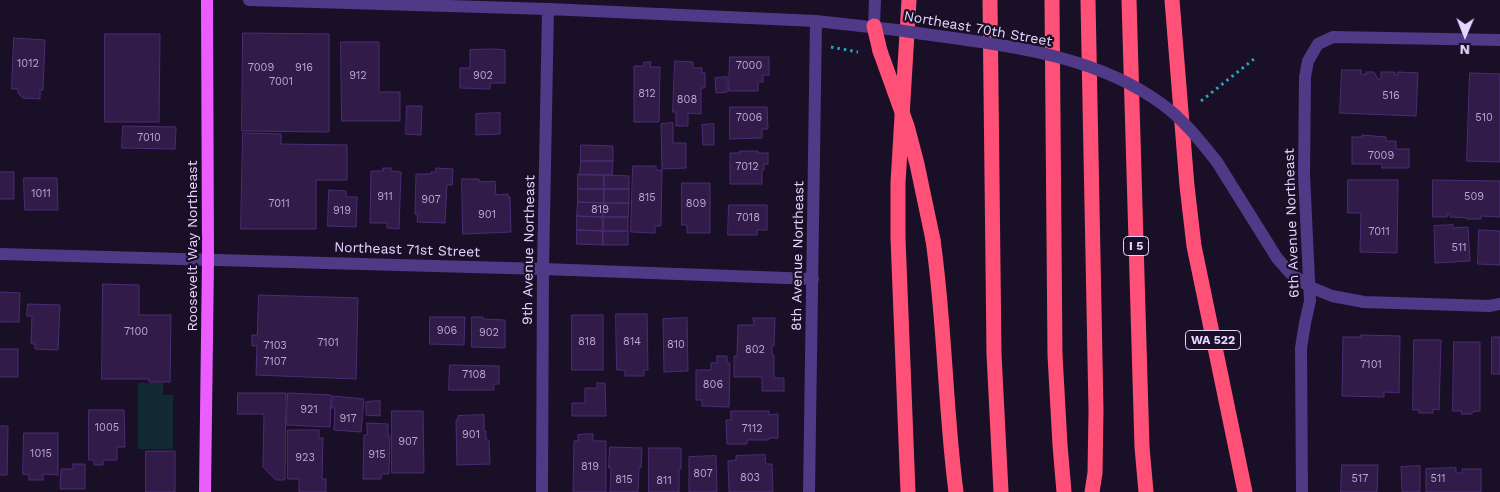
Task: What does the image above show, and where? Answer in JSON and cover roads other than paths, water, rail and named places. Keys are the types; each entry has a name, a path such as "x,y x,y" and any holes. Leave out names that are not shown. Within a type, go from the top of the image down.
{"highway":[{"path":"908,492 898,238 898,183 902,34 909,0"},
{"path":"990,0 994,354 1002,492"},
{"path":"1052,0 1055,355 1064,492"},
{"path":"1088,0 1096,410 1095,465 1092,492"},
{"name":"I 5","path":"1129,0 1142,447 1146,492"},
{"name":"WA 522","path":"1172,0 1187,186 1194,246 1244,492"},
{"path":"874,26 880,52 915,154 933,240 940,297 956,492"}],"main road":[{"name":"Roosevelt Way Northeast","path":"205,492 208,260 207,0"}],"street":[{"name":"Northeast 70th Street","path":"248,0 548,9 816,21 874,26 902,34 1024,50 1072,62 1121,79 1163,104 1194,134 1217,162 1277,258 1290,273 1310,287"},
{"path":"874,26 875,0"},
{"name":"9th Avenue Northeast","path":"542,492 543,269 548,9"},
{"name":"8th Avenue Northeast","path":"809,492 816,21"},
{"name":"6th Avenue Northeast","path":"1302,492 1301,348 1310,300 1304,175 1305,77 1308,61 1318,44 1333,37 1500,40"},
{"name":"Northeast 71st Street","path":"0,254 543,269 813,279"},
{"path":"1310,287 1332,296 1364,302 1489,306 1500,304"}]}
